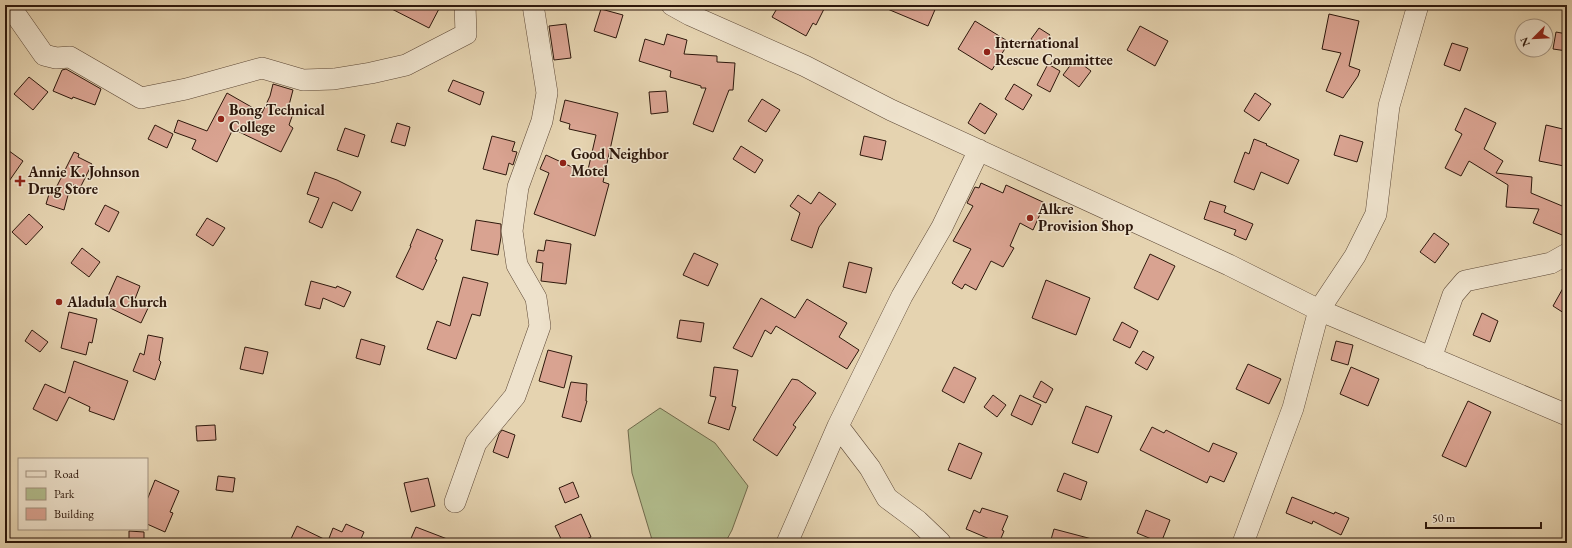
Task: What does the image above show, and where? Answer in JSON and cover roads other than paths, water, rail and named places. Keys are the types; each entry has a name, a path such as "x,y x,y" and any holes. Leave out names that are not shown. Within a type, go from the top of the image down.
{"street":[{"path":"9,5 44,55 56,58 70,58 140,98 186,89 262,68 303,80 334,79 406,65 466,34 465,5"},
{"path":"455,502 476,443 515,396 540,326 536,298 517,265 512,231 518,186 542,121 547,93 533,5"},
{"path":"672,5 690,15 805,66 891,110 1229,265 1318,310 1567,415"},
{"path":"1243,543 1293,408 1318,310 1355,256 1376,214 1389,106 1418,5"},
{"path":"788,543 838,426 902,296 942,227 979,150"},
{"path":"1432,358 1453,294 1465,281 1551,263 1567,254"},
{"path":"838,426 870,468 887,498 918,521 940,543"}],"place":[{"name":"International Rescue Committee","path":"987,52"},
{"name":"Bong Technical College","path":"221,119"},
{"name":"Good Neighbor Motel","path":"563,163"},
{"name":"Annie K. Johnson Drug Store","path":"20,181"},
{"name":"Alkre Provision Shop","path":"1030,218"},
{"name":"Aladula Church","path":"59,302"}]}
